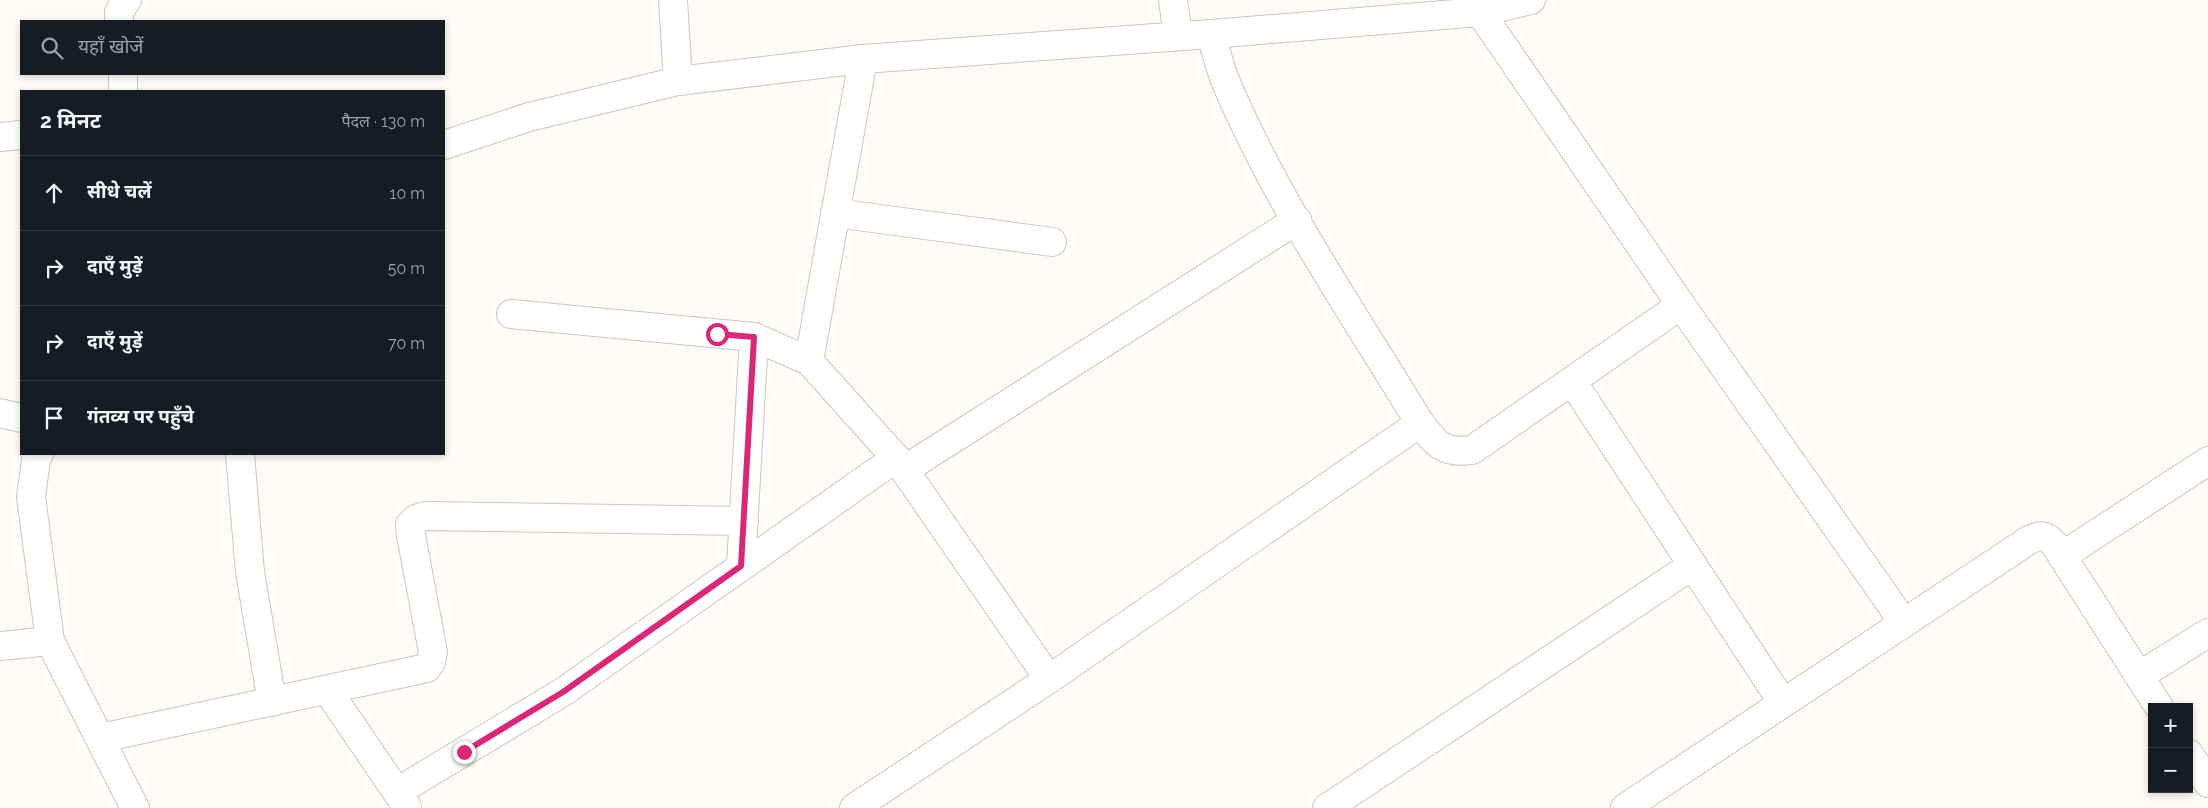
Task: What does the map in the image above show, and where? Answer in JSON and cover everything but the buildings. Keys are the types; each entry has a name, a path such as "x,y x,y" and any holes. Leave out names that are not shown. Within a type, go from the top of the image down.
{"street":[{"path":"673,0 678,80"},
{"path":"1173,0 1178,36"},
{"path":"445,145 529,117 678,80 863,59 1211,34 1480,12 1531,0"},
{"path":"1480,12 1681,305 1904,623"},
{"path":"1211,34 1226,83 1258,150 1296,220 1420,423 1433,440 1444,449 1459,452 1472,450 1681,305"},
{"path":"809,361 863,59"},
{"path":"123,75 124,90"},
{"path":"0,137 20,135"},
{"path":"835,213 1052,242"},
{"path":"328,690 403,800 563,692 741,566 900,464 1296,220"},
{"path":"511,314 754,337 809,361 900,464 1049,679"},
{"path":"741,566 754,337"},
{"path":"1572,381 1783,703"},
{"path":"0,413 20,418"},
{"path":"854,808 1049,679 1420,423"},
{"path":"38,455 36,460 31,497 50,641 135,808"},
{"path":"240,455 250,572 272,702"},
{"path":"2062,556 2208,461"},
{"path":"101,738 416,672 427,668 431,662 433,652 411,535 410,524 416,518 425,516 744,521"},
{"path":"1625,808 2039,535 2047,536 2062,556 2156,703"},
{"path":"1327,808 1692,565"},
{"path":"2139,676 2208,633"},
{"path":"0,646 50,641"},
{"path":"2193,760 2208,783"}],"route":[{"path":"464,752 563,692 741,566 754,337 717,334"}]}
